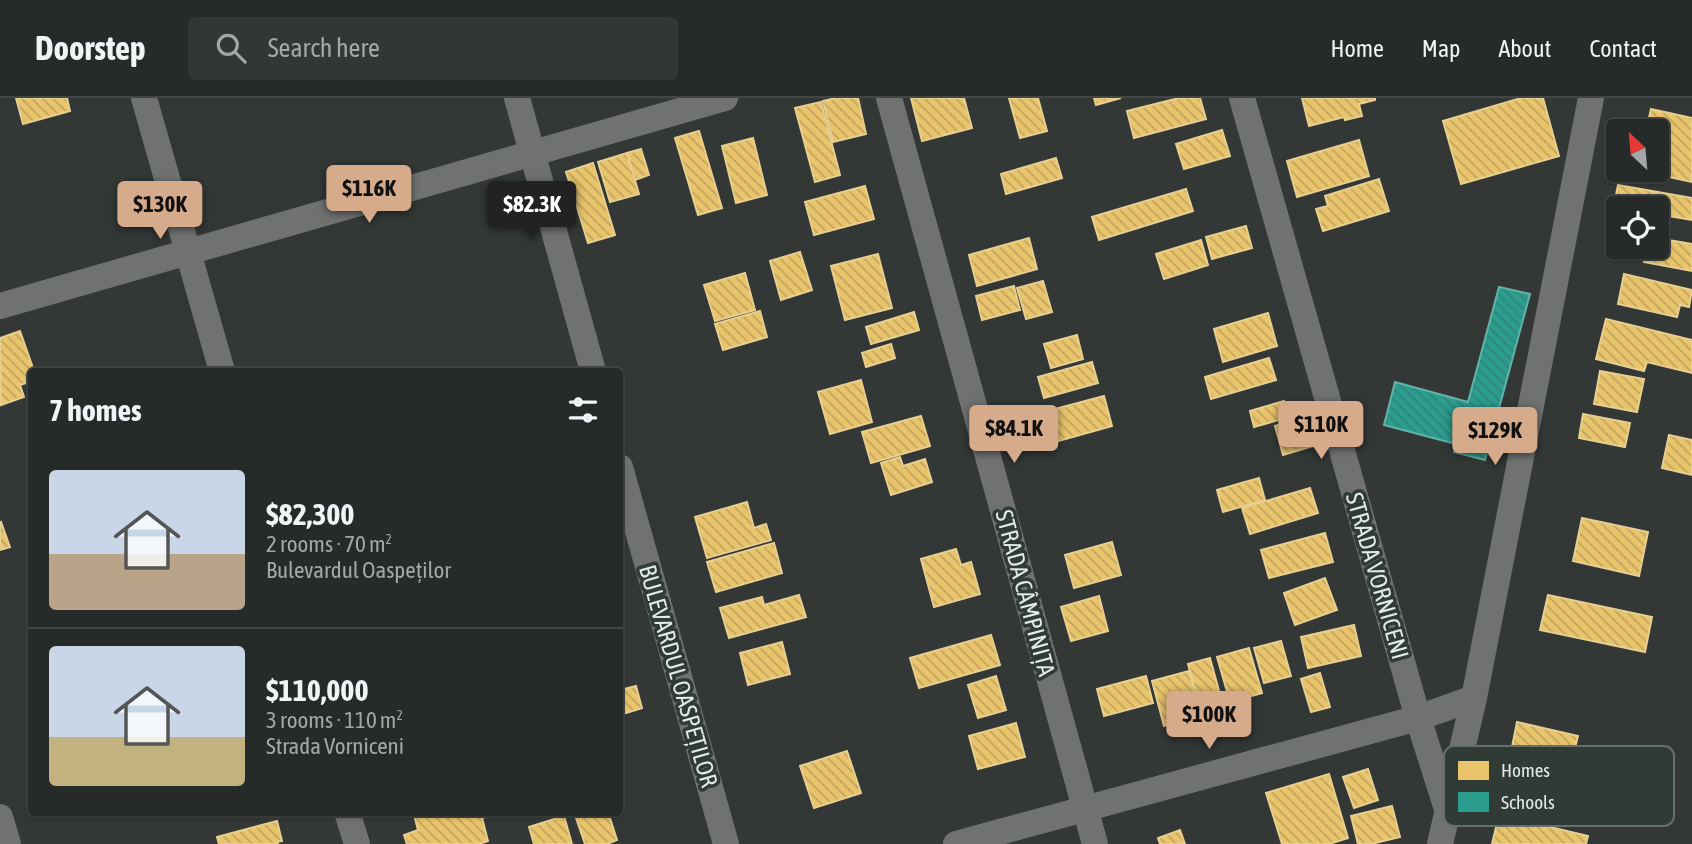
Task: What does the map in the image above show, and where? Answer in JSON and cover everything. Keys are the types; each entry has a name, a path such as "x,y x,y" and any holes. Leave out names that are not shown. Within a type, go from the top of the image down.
{"street":[{"path":"144,98 221,368"},
{"path":"517,98 592,368"},
{"path":"0,306 725,98"},
{"name":"STRADA CÂMPINIȚA","path":"889,98 1095,844"},
{"name":"STRADA VORNICENI","path":"1242,98 1418,718 1444,800"},
{"path":"1462,746 1591,98"},
{"name":"BULEVARDUL OASPEȚILOR","path":"623,478 726,844"},
{"path":"956,844 1418,718 1474,698"},
{"path":"349,816 357,844"},
{"path":"0,817 8,844"},
{"path":"1440,844 1444,825"}],"building: Homes":[{"path":"16,98 67,98 70,111 23,124"},
{"path":"858,98 866,134 833,142 823,101"},
{"path":"911,98 964,98 972,128 922,141"},
{"path":"1009,98 1038,98 1047,131 1020,138"},
{"path":"1094,98 1121,98 1096,105"},
{"path":"1179,98 1200,98 1206,119 1134,138 1127,111"},
{"path":"1302,98 1375,100 1359,104 1362,116 1345,120 1344,117 1309,126"},
{"path":"1521,98 1543,98 1559,156 1461,184 1443,121"},
{"path":"821,102 840,175 815,182 795,108"},
{"path":"1651,109 1692,118 1692,182 1670,177 1670,119 1649,119"},
{"path":"1222,130 1230,156 1184,169 1176,144"},
{"path":"699,131 722,208 698,215 675,138"},
{"path":"753,138 767,195 736,203 722,146"},
{"path":"1359,140 1369,176 1297,197 1287,161"},
{"path":"641,149 649,175 635,180 627,153"},
{"path":"627,153 639,194 610,202 598,162"},
{"path":"1056,158 1062,178 1006,194 1001,174"},
{"path":"593,163 615,235 588,243 566,172"},
{"path":"1379,179 1389,211 1323,231 1316,209 1328,206 1325,196"},
{"path":"1618,185 1692,198 1692,220 1669,216 1669,196 1616,196"},
{"path":"865,186 874,219 814,235 805,202"},
{"path":"1186,189 1193,211 1099,240 1092,217"},
{"path":"1246,226 1252,248 1212,259 1206,237"},
{"path":"1029,238 1037,269 977,286 969,255"},
{"path":"1201,240 1208,265 1164,279 1156,254"},
{"path":"1669,240 1692,244 1692,271 1644,262 1645,259 1669,259"},
{"path":"800,252 812,290 781,300 770,261"},
{"path":"878,254 892,308 845,320 831,266"},
{"path":"745,273 755,310 715,321 704,285"},
{"path":"1624,274 1692,290 1689,307 1680,305 1677,317 1618,304"},
{"path":"1043,281 1052,312 1026,319 1017,288"},
{"path":"1014,286 1020,310 982,320 976,296"},
{"path":"760,311 767,337 723,350 715,324"},
{"path":"914,312 919,330 871,344 866,327"},
{"path":"1268,313 1277,346 1223,362 1214,329"},
{"path":"1606,319 1692,340 1692,373 1647,362 1644,371 1596,359"},
{"path":"20,331 33,368 28,368 28,382 20,385 24,397 1,405 0,338"},
{"path":"1077,335 1083,359 1051,368 1044,344"},
{"path":"891,344 895,358 866,367 862,353"},
{"path":"1269,358 1276,380 1211,399 1205,377"},
{"path":"1092,362 1098,383 1044,398 1038,377"},
{"path":"1600,371 1644,379 1637,412 1594,404"},
{"path":"861,380 872,422 830,434 818,392"},
{"path":"1104,396 1112,426 1044,445 1043,441 1028,444 1021,418"},
{"path":"1284,401 1289,417 1254,427 1250,411"},
{"path":"1583,414 1630,423 1625,447 1579,438"},
{"path":"921,416 930,446 871,463 862,432"},
{"path":"1304,417 1313,446 1283,455 1275,426"},
{"path":"1669,435 1692,440 1692,475 1662,468"},
{"path":"900,457 903,466 925,459 932,482 891,495 881,463"},
{"path":"1259,478 1265,500 1223,512 1217,490"},
{"path":"1310,488 1318,513 1250,534 1242,508"},
{"path":"747,502 754,528 766,524 771,540 707,558 695,517"},
{"path":"1582,518 1648,532 1639,576 1573,561"},
{"path":"0,523 10,547 0,550"},
{"path":"1325,533 1333,562 1269,578 1261,550"},
{"path":"1112,542 1121,575 1074,588 1065,555"},
{"path":"774,543 782,573 716,592 707,562"},
{"path":"956,549 961,565 971,562 980,594 934,607 921,559"},
{"path":"1325,578 1337,610 1295,625 1284,593"},
{"path":"799,595 806,617 729,638 720,608 762,597 764,605"},
{"path":"1548,595 1652,617 1645,652 1540,630"},
{"path":"1099,596 1108,631 1071,641 1061,607"},
{"path":"1354,625 1361,656 1308,668 1301,637"},
{"path":"991,635 1000,665 919,688 910,658"},
{"path":"1281,641 1291,676 1264,683 1254,648"},
{"path":"782,642 790,674 748,685 740,653"},
{"path":"1249,648 1262,693 1230,702 1217,657"},
{"path":"1210,658 1224,709 1202,715 1188,664"},
{"path":"1189,671 1202,715 1164,726 1152,681"},
{"path":"1320,673 1330,707 1311,712 1301,679"},
{"path":"996,676 1006,710 978,718 968,685"},
{"path":"1146,676 1153,703 1104,716 1097,689"},
{"path":"636,686 642,708 623,714 623,689"},
{"path":"1226,710 1232,730 1204,738 1198,718"},
{"path":"1517,722 1578,736 1576,746 1512,746"},
{"path":"1016,723 1025,757 978,769 969,736"},
{"path":"847,751 861,793 814,808 800,766"},
{"path":"1368,769 1378,800 1354,808 1343,777"},
{"path":"1329,774 1348,838 1329,844 1282,844 1266,793"},
{"path":"1392,806 1400,837 1371,844 1358,844 1351,816"},
{"path":"414,816 489,816 482,818 488,841 479,844 407,844 404,835 418,830"},
{"path":"564,816 572,844 534,844 529,827"},
{"path":"575,816 609,816 617,840 607,844 585,844"},
{"path":"277,821 282,841 277,842 278,844 219,844 217,837"},
{"path":"1496,826 1546,826 1588,836 1586,844 1492,844"},
{"path":"1180,830 1185,844 1160,844 1158,838"}],"building: Schools":[{"path":"1499,287 1530,294 1485,460 1454,452 1456,444 1384,425 1395,382 1468,402"}]}
